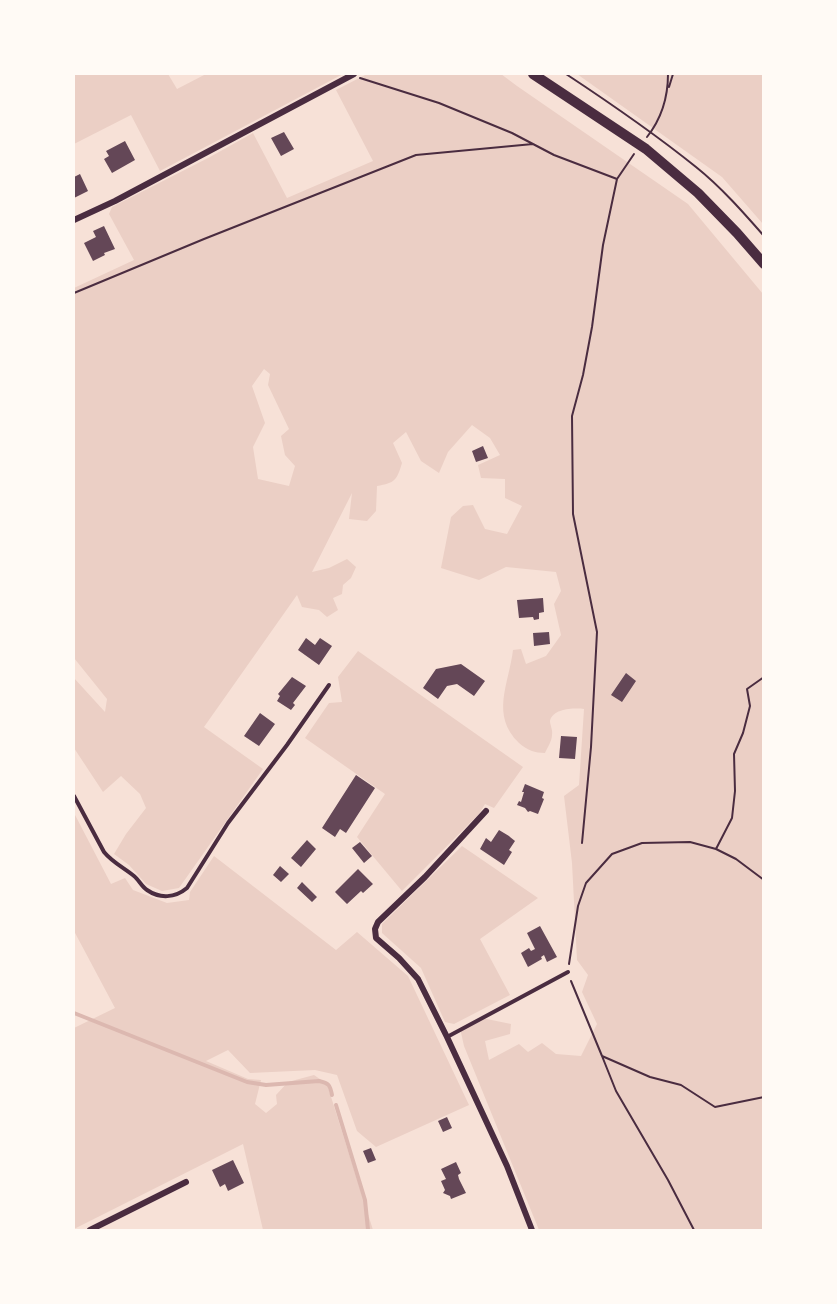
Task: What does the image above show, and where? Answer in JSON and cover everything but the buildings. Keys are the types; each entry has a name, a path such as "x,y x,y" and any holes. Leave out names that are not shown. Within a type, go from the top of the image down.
{"main road":[{"path":"532,74 640,145 698,193 764,264"}],"street":[{"path":"74,219 115,201 352,75"},
{"path":"486,811 425,877 378,922 375,929 376,938 418,979 507,1166 532,1230"},
{"path":"90,1230 186,1182"}],"lane":[{"path":"74,796 109,858 136,878 146,890 160,896 170,897 183,892 228,823 329,685"},
{"path":"447,1037 568,972"}],"path":[{"path":"566,74 698,168 739,207 764,236"},
{"path":"668,74 668,89"},
{"path":"582,843 591,747 597,632 573,514 572,416 583,375 603,245 617,179 664,110 673,74"},
{"path":"352,75 439,103 617,179"},
{"path":"74,293 416,156 533,144"},
{"path":"716,849 732,818 735,791 734,754 743,733 750,706 747,689 764,677"},
{"path":"694,1230 616,1091 568,972 578,906 586,883 612,854 642,843 690,842 716,849 736,859 764,880"},
{"path":"602,1056 650,1077 681,1085 715,1107 764,1097"}],"shaded area":[{"path":"74,74 168,74 177,89 206,74 343,74 160,171 131,115 74,144"},
{"path":"367,74 501,74 688,204 763,294 763,1230 539,1230 464,1046 460,1028 482,1018 511,1024 510,1034 485,1041 489,1060 519,1044 528,1052 542,1043 556,1054 581,1056 597,1024 582,992 588,975 577,960 572,863 564,796 579,785 584,709 560,711 552,717 550,721 552,737 545,753 531,751 519,743 510,732 503,710 505,687 513,650 521,649 526,664 546,656 561,635 554,604 561,591 556,572 506,567 479,580 441,568 451,517 463,506 473,505 485,529 507,534 522,506 505,498 505,479 481,478 478,465 500,455 490,438 472,425 448,452 439,473 421,461 406,432 393,443 402,463 400,469 392,482 377,486 376,511 367,521 349,519 352,493 312,572 329,568 347,559 356,567 351,578 343,585 342,594 333,598 338,610 327,617 319,610 302,607 297,595 204,727 263,769 179,888 162,891 146,884 129,865 114,854 146,808 140,794 121,776 103,792 74,748 74,678 105,712 107,699 74,658 74,288 134,260 109,214 112,207 253,133 287,198 373,161 336,90","holes":["264,369 270,374 268,385 289,429 281,436 285,455 295,466 289,486 258,479 253,447 265,423 252,386"]},
{"path":"577,74 763,74 763,224 722,177"},
{"path":"358,651 523,767 494,808 485,804 479,814 402,891 357,837 385,794 305,738 329,703 342,702 338,677"},
{"path":"74,813 111,884 125,878 133,890 167,903 189,900 190,892 214,856 336,950 357,932 408,976 469,1105 376,1147 357,1131 337,1075 315,1070 250,1073 228,1050 206,1061 248,1079 261,1080 255,1104 266,1113 277,1104 276,1095 288,1082 314,1075 327,1084 373,1230 263,1230 243,1144 74,1229 74,1028 115,1008 74,931"},
{"path":"462,846 538,898 480,939 510,995 454,1024 445,1022 421,968 382,933 382,924"}],"waterway":[{"path":"74,1013 247,1082 266,1085 319,1081 328,1085 332,1095"},
{"path":"336,1105 365,1200 368,1230"}]}
